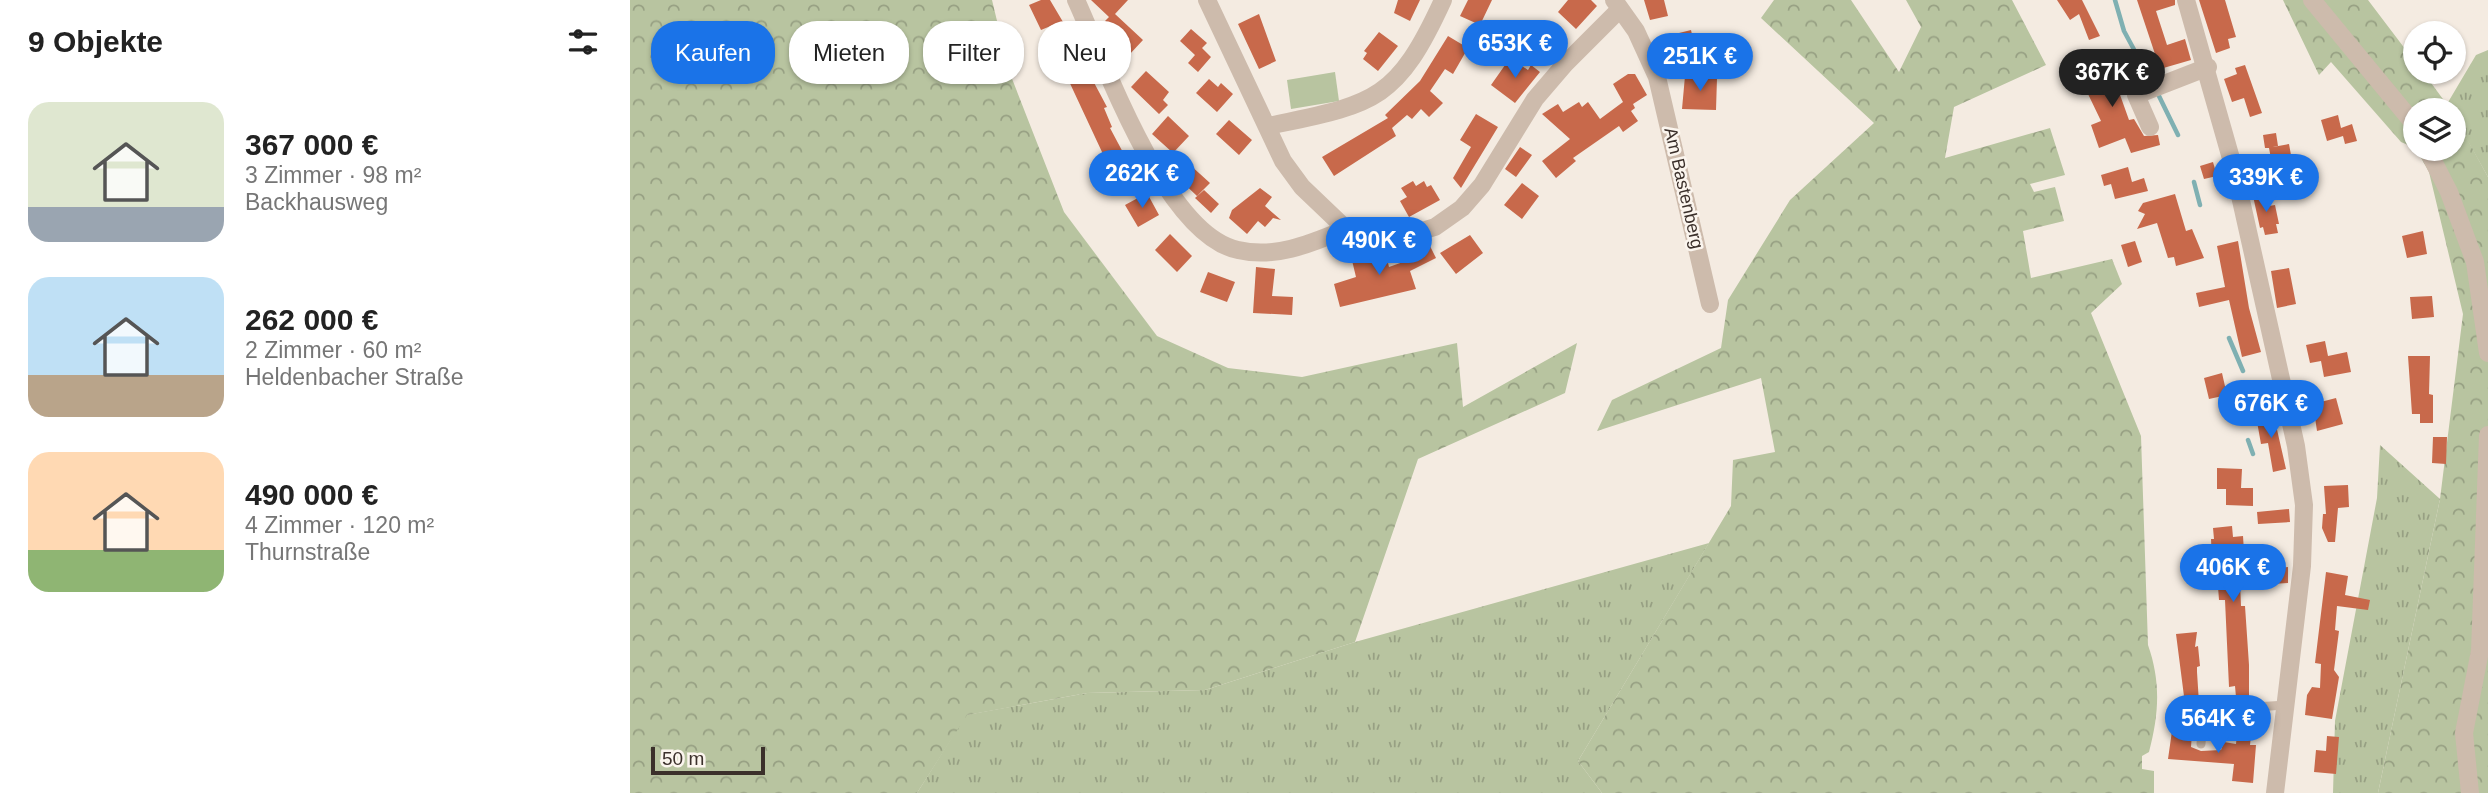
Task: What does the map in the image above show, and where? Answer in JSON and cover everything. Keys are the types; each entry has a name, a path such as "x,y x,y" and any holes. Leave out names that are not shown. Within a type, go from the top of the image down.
{"street":[{"path":"1076,0 1154,168 1192,223 1215,241 1236,250 1257,253 1282,251 1346,229 1405,236 1435,227 1462,208 1482,185 1535,99 1616,5"},
{"path":"1207,0 1283,161 1302,187 1346,229"},
{"path":"1268,126 1353,107 1389,88 1415,55 1443,0"},
{"path":"2186,0 2208,67 2296,446 2304,505 2302,566 2276,793"},
{"path":"2312,0 2403,110"},
{"name":"Am Bastenberg","path":"1616,5 1636,31 1657,77 1710,304"},
{"path":"2150,127 2136,95 2208,67"},
{"path":"2433,161 2449,192 2475,262 2488,353"},
{"path":"2470,793 2464,733 2480,652 2488,435"}],"lane":[{"path":"2201,744 2203,717 2208,710 2286,705"}],"green space":[{"path":"630,0 992,0 997,21 923,21 923,84 1014,84 1064,212 1157,336 1228,368 1302,377 1457,343 1463,407 1577,343 1565,393 1418,459 1355,642 1205,690 1087,693 967,715 917,793 630,793"},
{"path":"1774,0 1851,0 1899,72 1921,27 1906,0 2012,0 2046,65 1954,107 1945,158 2050,128 2065,175 2030,184 2034,192 2055,187 2064,221 2023,231 2031,278 2112,259 2122,284 2091,313 2141,436 2148,645 2157,685 2157,711 2149,752 2142,756 2142,769 2154,771 2154,793 1602,793 1578,761 1731,506 1733,460 1775,452 1761,378 1597,431 1612,400 1721,348 1728,300 1790,200 1874,123 1761,18"},
{"path":"2283,0 2368,0 2403,46 2403,84 2432,84 2442,98 2403,98 2403,143 2331,62 2319,75"},
{"path":"2488,50 2488,177 2466,138 2466,98 2451,98 2459,84 2466,84 2466,72 2476,55"},
{"path":"1335,72 1339,101 1291,109 1287,80"},
{"path":"2466,137 2488,177 2488,793 2378,793 2440,499 2463,314 2429,172 2423,161 2466,161"},
{"path":"2380,445 2440,499 2378,793 2333,793 2335,721 2377,498"},
{"path":"1709,543 1578,761 1602,793 917,793 966,715 1087,693 1205,690 1355,642"}],"building":[{"path":"1050,0 1062,21 1038,21 1038,24 1029,5"},
{"path":"1091,0 1128,0 1115,14 1123,21 1105,21 1109,17"},
{"path":"1398,0 1420,0 1410,21 1394,13"},
{"path":"1468,0 1492,0 1480,25 1460,16"},
{"path":"1568,0 1591,0 1597,6 1576,29 1558,12"},
{"path":"1644,0 1664,0 1668,16 1650,20"},
{"path":"2057,0 2082,0 2100,36 2089,40 2079,14 2070,20"},
{"path":"2137,0 2175,0 2175,5 2156,11 2167,45 2185,39 2191,60 2160,69"},
{"path":"2199,0 2225,0 2236,37 2228,39 2230,48 2216,53"},
{"path":"1259,14 1276,61 1259,69 1238,24"},
{"path":"1131,29 1143,40 1131,53"},
{"path":"1191,29 1207,43 1202,48 1211,57 1198,72 1188,63 1195,55 1180,41"},
{"path":"1691,30 1696,52 1677,57 1671,35"},
{"path":"1379,32 1398,46 1378,71 1363,59 1367,53 1364,51"},
{"path":"1448,36 1468,48 1453,74 1445,69 1430,91 1443,103 1429,117 1421,109 1412,119 1407,115 1392,128 1396,136 1334,176 1322,157 1388,118 1385,115 1420,81"},
{"path":"1510,58 1528,70 1531,65 1540,72 1515,103 1491,85"},
{"path":"2111,59 2124,90 2119,92 2129,120 2134,119 2144,136 2158,135 2160,145 2131,153 2125,138 2099,148 2091,125 2101,121 2076,69 2091,62 2093,67"},
{"path":"2245,65 2262,113 2250,117 2244,98 2232,102 2224,79 2237,74 2235,68"},
{"path":"1146,71 1169,92 1163,100 1168,105 1159,114 1131,87"},
{"path":"1628,74 1635,74 1647,95 1633,104 1635,108 1631,111 1638,121 1623,132 1619,126 1573,158 1576,161 1556,178 1542,161 1570,139 1542,114 1558,104 1563,112 1579,102 1582,107 1588,102 1600,119 1623,102 1613,84"},
{"path":"1685,76 1717,78 1716,110 1682,109"},
{"path":"1209,79 1218,87 1221,83 1233,94 1217,112 1196,93"},
{"path":"1070,84 1095,84 1107,107 1104,108 1112,127 1110,128 1134,173 1116,182"},
{"path":"1476,114 1498,127 1461,188 1453,178 1471,147 1460,140"},
{"path":"2338,115 2341,128 2352,124 2357,141 2345,144 2343,136 2327,141 2321,120"},
{"path":"1168,116 1189,136 1173,153 1152,134"},
{"path":"1229,120 1252,140 1239,155 1216,134"},
{"path":"2276,133 2278,146 2273,147 2289,144 2293,166 2273,169 2263,135"},
{"path":"1520,147 1532,155 1516,177 1505,169"},
{"path":"2213,162 2217,176 2204,179 2200,166"},
{"path":"1189,164 1210,183 1197,196 1177,177"},
{"path":"2128,167 2132,182 2144,178 2148,191 2115,199 2111,184 2104,186 2101,175"},
{"path":"1145,174 1152,187 1140,193 1133,181"},
{"path":"1413,181 1416,186 1424,181 1427,187 1431,185 1440,200 1409,217 1400,201 1407,197 1401,188"},
{"path":"1522,183 1539,196 1522,219 1504,205"},
{"path":"1260,188 1272,197 1265,206 1281,220 1273,218 1265,227 1258,221 1247,234 1229,218 1232,210"},
{"path":"1204,190 1219,204 1211,213 1195,198"},
{"path":"1147,193 1159,215 1138,227 1125,205"},
{"path":"2266,193 2269,206 2275,205 2279,224 2276,224 2278,233 2265,235 2263,227 2260,228 2253,196"},
{"path":"2175,194 2186,231 2192,229 2204,258 2176,266 2174,257 2168,258 2157,223 2137,229 2145,214 2138,211 2143,203"},
{"path":"2423,231 2427,254 2407,258 2402,236"},
{"path":"1170,234 1192,256 1177,272 1155,250"},
{"path":"1470,235 1483,253 1456,274 1440,253"},
{"path":"2135,241 2142,262 2128,267 2121,245"},
{"path":"2238,241 2249,308 2261,352 2242,357 2229,300 2199,307 2196,293 2225,287 2217,246"},
{"path":"1430,246 1436,258 1410,271 1416,289 1340,307 1334,284 1356,277 1350,252 1373,247 1378,266 1388,263 1389,267 1417,257 1415,254"},
{"path":"1256,267 1275,269 1272,296 1293,297 1292,315 1253,313"},
{"path":"2289,268 2296,304 2277,308 2271,271"},
{"path":"1208,272 1235,282 1227,302 1200,292"},
{"path":"2432,296 2434,317 2412,319 2410,297"},
{"path":"2325,341 2328,356 2347,352 2351,372 2324,377 2321,361 2310,363 2306,345"},
{"path":"2408,356 2430,356 2429,394 2433,395 2433,423 2420,423 2420,414 2412,414"},
{"path":"2222,373 2227,395 2209,399 2204,378"},
{"path":"2259,393 2261,407 2248,409 2245,396"},
{"path":"2336,398 2343,424 2317,431 2313,404"},
{"path":"2273,412 2286,469 2273,472 2268,443 2261,444 2256,416"},
{"path":"2433,437 2447,437 2446,464 2432,463"},
{"path":"2217,468 2242,469 2241,488 2253,488 2253,506 2226,505 2226,489 2217,489"},
{"path":"2348,485 2349,507 2338,508 2335,542 2328,542 2322,528 2323,514 2326,514 2324,486"},
{"path":"2289,509 2290,522 2258,524 2257,512"},
{"path":"2232,526 2233,537 2243,536 2246,582 2240,582 2241,606 2245,606 2249,665 2249,696 2236,697 2235,686 2229,687 2225,600 2219,600 2216,560 2212,560 2211,539 2214,539 2213,528"},
{"path":"2288,567 2288,583 2271,584 2270,569"},
{"path":"2326,572 2348,576 2345,595 2370,600 2368,610 2337,606 2335,630 2339,631 2334,670 2339,677 2332,719 2305,715 2307,695 2312,687 2320,688 2321,664 2315,663"},
{"path":"2197,632 2195,647 2198,646 2200,666 2197,667 2199,703 2185,704 2176,634"},
{"path":"2172,731 2192,733 2191,747 2201,751 2221,750 2224,742 2236,744 2237,734 2251,736 2250,745 2256,745 2253,783 2232,781 2234,764 2168,759"},
{"path":"2327,736 2339,737 2336,774 2314,772 2316,750 2326,751"}],"waterway":[{"path":"2115,0 2124,31 2152,83"},
{"path":"2158,94 2178,135"},
{"path":"2194,182 2200,205"},
{"path":"2229,338 2243,371"},
{"path":"2248,440 2253,454"}]}
